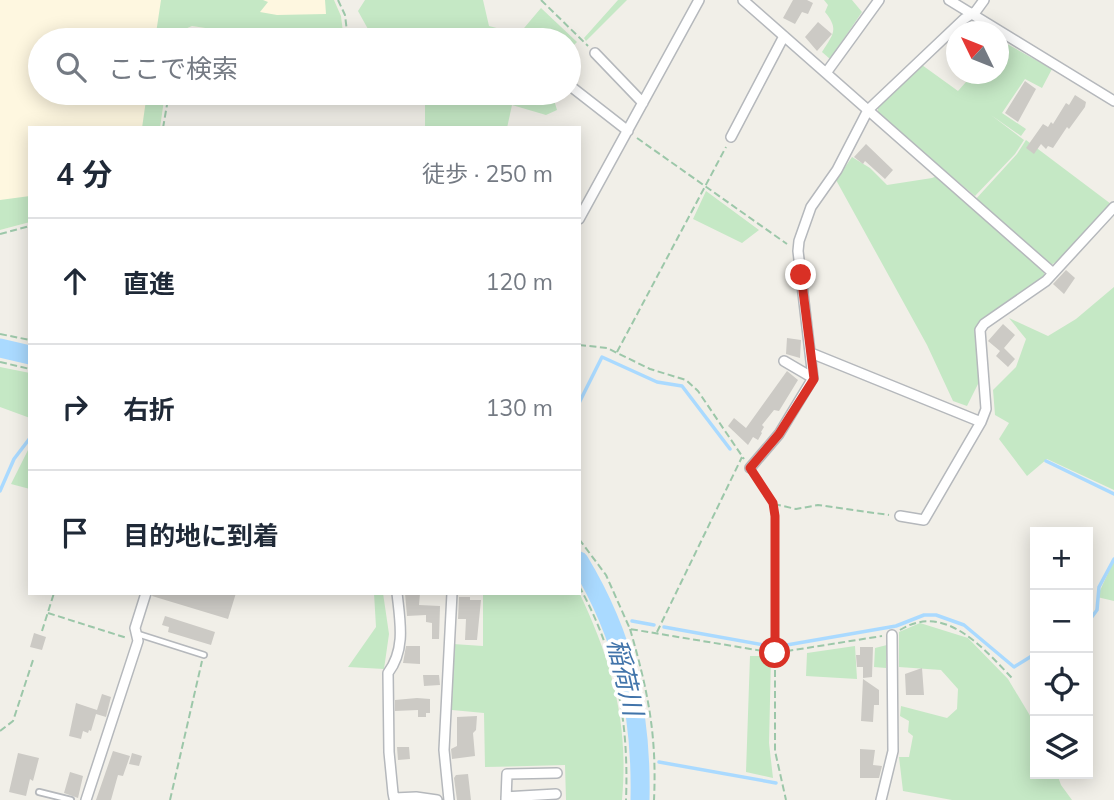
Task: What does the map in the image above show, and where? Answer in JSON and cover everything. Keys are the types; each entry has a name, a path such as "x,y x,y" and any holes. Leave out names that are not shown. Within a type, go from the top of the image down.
{"street":[{"path":"581,215 699,0"},
{"path":"743,0 1053,273"},
{"path":"826,73 880,0"},
{"path":"949,0 1114,101"},
{"path":"750,468 779,434 814,379 798,251 811,207 838,170 868,110 984,0"},
{"path":"731,137 783,36"},
{"path":"595,53 643,103"},
{"path":"581,94 628,131"},
{"path":"900,516 924,520 981,422 986,409 980,330 984,324 1046,281 1114,207"},
{"path":"811,353 981,422"},
{"path":"784,361 814,379"},
{"path":"86,800 137,638 135,628 145,595"},
{"path":"397,595 400,645 394,665 388,673 389,752 393,793 394,798 437,800"},
{"path":"449,800 444,750 452,595"},
{"path":"881,800 894,736 892,635"},
{"path":"556,794 506,798 507,774 557,773"}],"lane":[{"path":"137,638 204,655"},
{"path":"39,792 71,800"}],"path":[{"path":"338,0 345,15 347,28"},
{"path":"541,0 570,28"},
{"path":"581,39 595,53"},
{"path":"163,126 167,105"},
{"path":"628,131 798,251"},
{"path":"617,353 731,137"},
{"path":"0,234 28,227"},
{"path":"0,334 28,340"},
{"path":"581,345 607,348 650,369 686,380 694,386 773,503 775,751 786,800"},
{"path":"0,362 28,369"},
{"path":"657,633 742,456"},
{"path":"773,503 796,509 818,505 900,516"},
{"path":"581,542 606,575 630,629 642,668 651,714 654,800"},
{"path":"581,590 602,635 616,676 627,745 626,800"},
{"path":"42,631 53,595"},
{"path":"48,613 137,638"},
{"path":"630,629 775,653 892,635 912,623 931,620 974,639 1012,678"},
{"path":"170,800 204,655"},
{"path":"0,731 13,721 34,657"}],"shaded area":[{"path":"0,0 334,0 342,28 28,28 28,105 163,105 160,126 28,126 28,223 0,230"}],"green space":[{"path":"161,0 263,0 268,2 260,12 277,15 326,14 325,0 334,0 342,28 192,26 157,28"},
{"path":"365,0 483,0 489,26 496,28 367,28 358,11"},
{"path":"618,0 627,0 586,41 584,38"},
{"path":"824,0 852,0 862,12 830,59 822,52 833,32 830,18 825,12 828,5"},
{"path":"541,8 562,28 524,28"},
{"path":"1009,45 1052,69 1042,88 1025,79 1002,113 1026,129 1021,136 991,115 1024,140 1015,154 975,196 878,115 878,108 922,65 958,91 964,84 1009,84"},
{"path":"145,105 163,105 160,126 142,126"},
{"path":"425,105 512,105 507,126 425,126"},
{"path":"512,105 556,105 557,110 546,115"},
{"path":"1026,140 1111,204 1059,260 1051,265 975,200 1017,154"},
{"path":"852,157 870,168 887,185 937,176 1044,272 1044,279 983,320 976,329 979,382 967,406 953,401 927,345 836,180"},
{"path":"706,191 759,230 742,243 693,219"},
{"path":"28,196 28,223 0,230 0,200"},
{"path":"1114,287 1114,490 1047,459 1027,476 999,439 1009,423 995,415 993,390 1016,367 1026,339 1009,318 1048,336 1076,319"},
{"path":"0,367 28,373 28,417 0,407"},
{"path":"28,450 28,488 11,484"},
{"path":"1114,560 1114,601 1097,597"},
{"path":"374,595 383,595 389,634 384,669 348,667 376,627"},
{"path":"483,595 580,595 601,643 616,693 623,744 622,800 566,800 565,765 485,767 484,713 452,710 453,644 483,646"},
{"path":"920,623 968,638 1008,679 1030,716 1030,779 1059,779 1072,800 952,800 903,791 899,757 909,757 913,736 908,732 909,721 900,716 901,706 947,718 957,709 958,689 941,670 899,667 899,632"},
{"path":"887,645 886,668 874,667 875,648"},
{"path":"855,646 857,679 806,676 807,653"},
{"path":"750,656 771,659 769,743 773,778 746,772"}],"building":[{"path":"793,0 813,3 808,14 802,12 795,24 783,18"},
{"path":"818,22 832,34 817,51 805,37"},
{"path":"1025,81 1036,89 1018,122 1005,113"},
{"path":"1075,95 1086,102 1085,107 1053,148 1048,146 1046,149 1041,144 1034,154 1026,148 1043,124 1048,127 1051,122 1053,124 1066,103 1069,105"},
{"path":"866,144 893,170 885,179 865,161 863,164 854,157"},
{"path":"1066,270 1075,278 1064,294 1053,284"},
{"path":"1003,324 1015,335 1004,348 1015,359 1008,367 996,356 1000,351 988,341"},
{"path":"787,338 801,340 800,358 786,354"},
{"path":"787,371 798,380 779,411 774,410 762,425 764,427 758,440 753,437 748,445 728,426 734,418 746,428"},
{"path":"152,595 235,595 228,619"},
{"path":"405,595 420,595 419,605 440,606 439,639 432,639 432,623 426,622 426,615 407,616"},
{"path":"459,597 481,600 477,640 465,640 466,619 458,619"},
{"path":"165,616 215,632 211,645 168,632 169,627 162,625"},
{"path":"34,633 46,637 42,650 30,647"},
{"path":"406,646 420,646 420,664 403,663"},
{"path":"860,647 873,647 872,677 863,678 863,667 857,667 856,655 860,655"},
{"path":"922,668 924,695 906,695 905,674"},
{"path":"423,675 439,675 440,685 424,686"},
{"path":"863,679 879,690 879,705 874,705 873,722 861,721"},
{"path":"102,694 111,697 106,717 96,714 91,731 83,731 81,739 69,736 76,703 97,710"},
{"path":"430,699 430,713 426,713 426,717 418,717 418,710 395,711 395,700"},
{"path":"477,716 476,730 473,733 475,756 452,759 451,749 457,746 457,717"},
{"path":"397,747 409,747 410,759 398,760"},
{"path":"860,749 875,750 873,765 882,766 879,778 860,778"},
{"path":"113,751 130,756 123,776 118,775 111,800 96,800"},
{"path":"18,753 39,758 26,796 9,792"},
{"path":"132,753 142,756 139,766 129,764"},
{"path":"70,772 83,776 78,798 64,793"},
{"path":"468,774 471,800 457,800 454,778 456,775"}],"waterway":[{"name":"稲荷川","path":"0,348 28,355"},
{"path":"581,399 602,357 657,382 682,386 730,449"},
{"path":"0,491 14,459 28,441"},
{"path":"1046,461 1114,494"},
{"path":"1093,615 1097,610 1099,587 1114,559"},
{"name":"稲荷川","path":"581,564 608,618 628,676 638,736 640,800"},
{"path":"781,646 896,626 924,615 936,615 964,625 1014,667 1030,657"},
{"path":"632,621 654,625"},
{"path":"664,627 769,646"},
{"path":"659,762 776,783"}],"route":[{"path":"775,653 775,516 773,503 750,468 779,434 814,379 801,275"}]}
